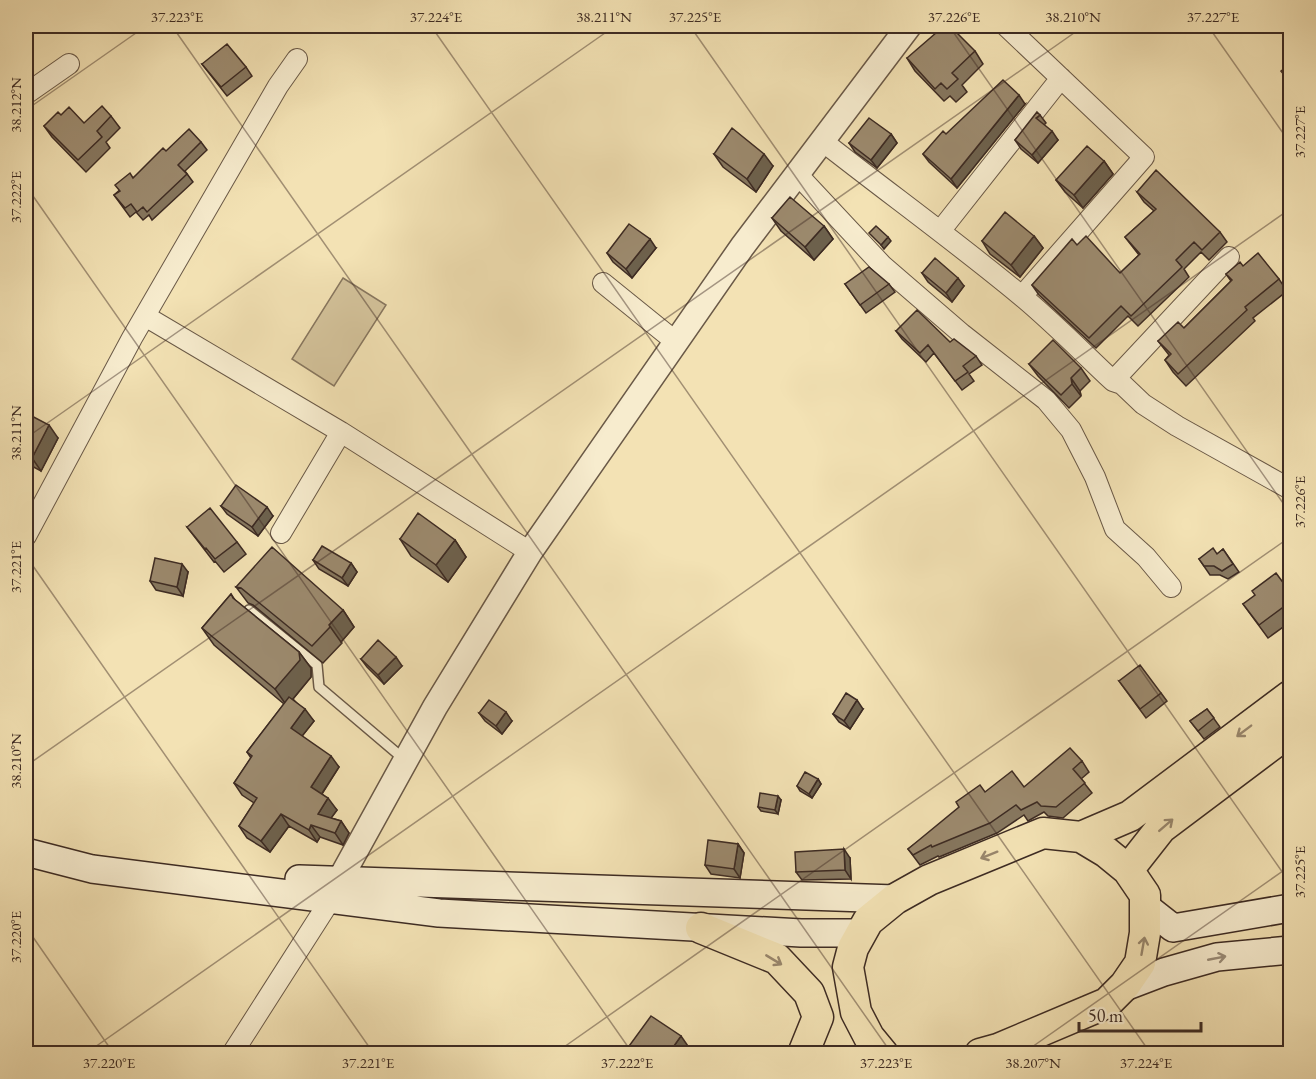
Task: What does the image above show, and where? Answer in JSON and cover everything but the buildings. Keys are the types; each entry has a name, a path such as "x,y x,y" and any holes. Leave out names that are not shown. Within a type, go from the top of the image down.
{"main road":[{"path":"1081,837 1130,816 1290,696"},
{"path":"1128,870 1161,828 1290,731"},
{"path":"883,1053 869,1037 856,1012 848,968 853,948 868,921 895,899 929,880 1043,833 1081,837 1106,852 1128,870 1144,896 1145,933 1140,963 1122,988 1107,1003 998,1049 981,1053"},
{"path":"26,852 92,869 335,890 895,899"},
{"path":"335,890 439,913 801,933 861,933"},
{"path":"1145,906 1173,928 1290,908"},
{"path":"701,928 777,959 809,993 818,1017 805,1053"},
{"path":"1122,988 1164,972 1217,957 1290,950"},
{"path":"805,1053 852,988"},
{"path":"1032,1053 1048,1029"}],"street":[{"path":"232,1053 335,890 435,707 530,552 742,247 909,26"},
{"path":"1006,26 1144,157 1022,296"},
{"path":"26,536 145,316 278,86 297,59"},
{"path":"26,94 69,64"},
{"path":"941,230 1061,78"},
{"path":"821,140 880,187 941,230 1022,296 1113,381 1122,384 1143,404 1177,426 1290,489"},
{"path":"797,174 882,265 962,334 1046,400 1071,430 1095,477 1115,529 1146,557 1171,586"},
{"path":"1113,381 1229,256"},
{"path":"603,283 676,342"},
{"path":"145,316 341,432 530,552"},
{"path":"281,533 341,432"}],"lane":[{"path":"249,610 317,665 319,687 405,760"}],"shaded area":[{"path":"343,278 386,305 334,386 292,359"}]}
